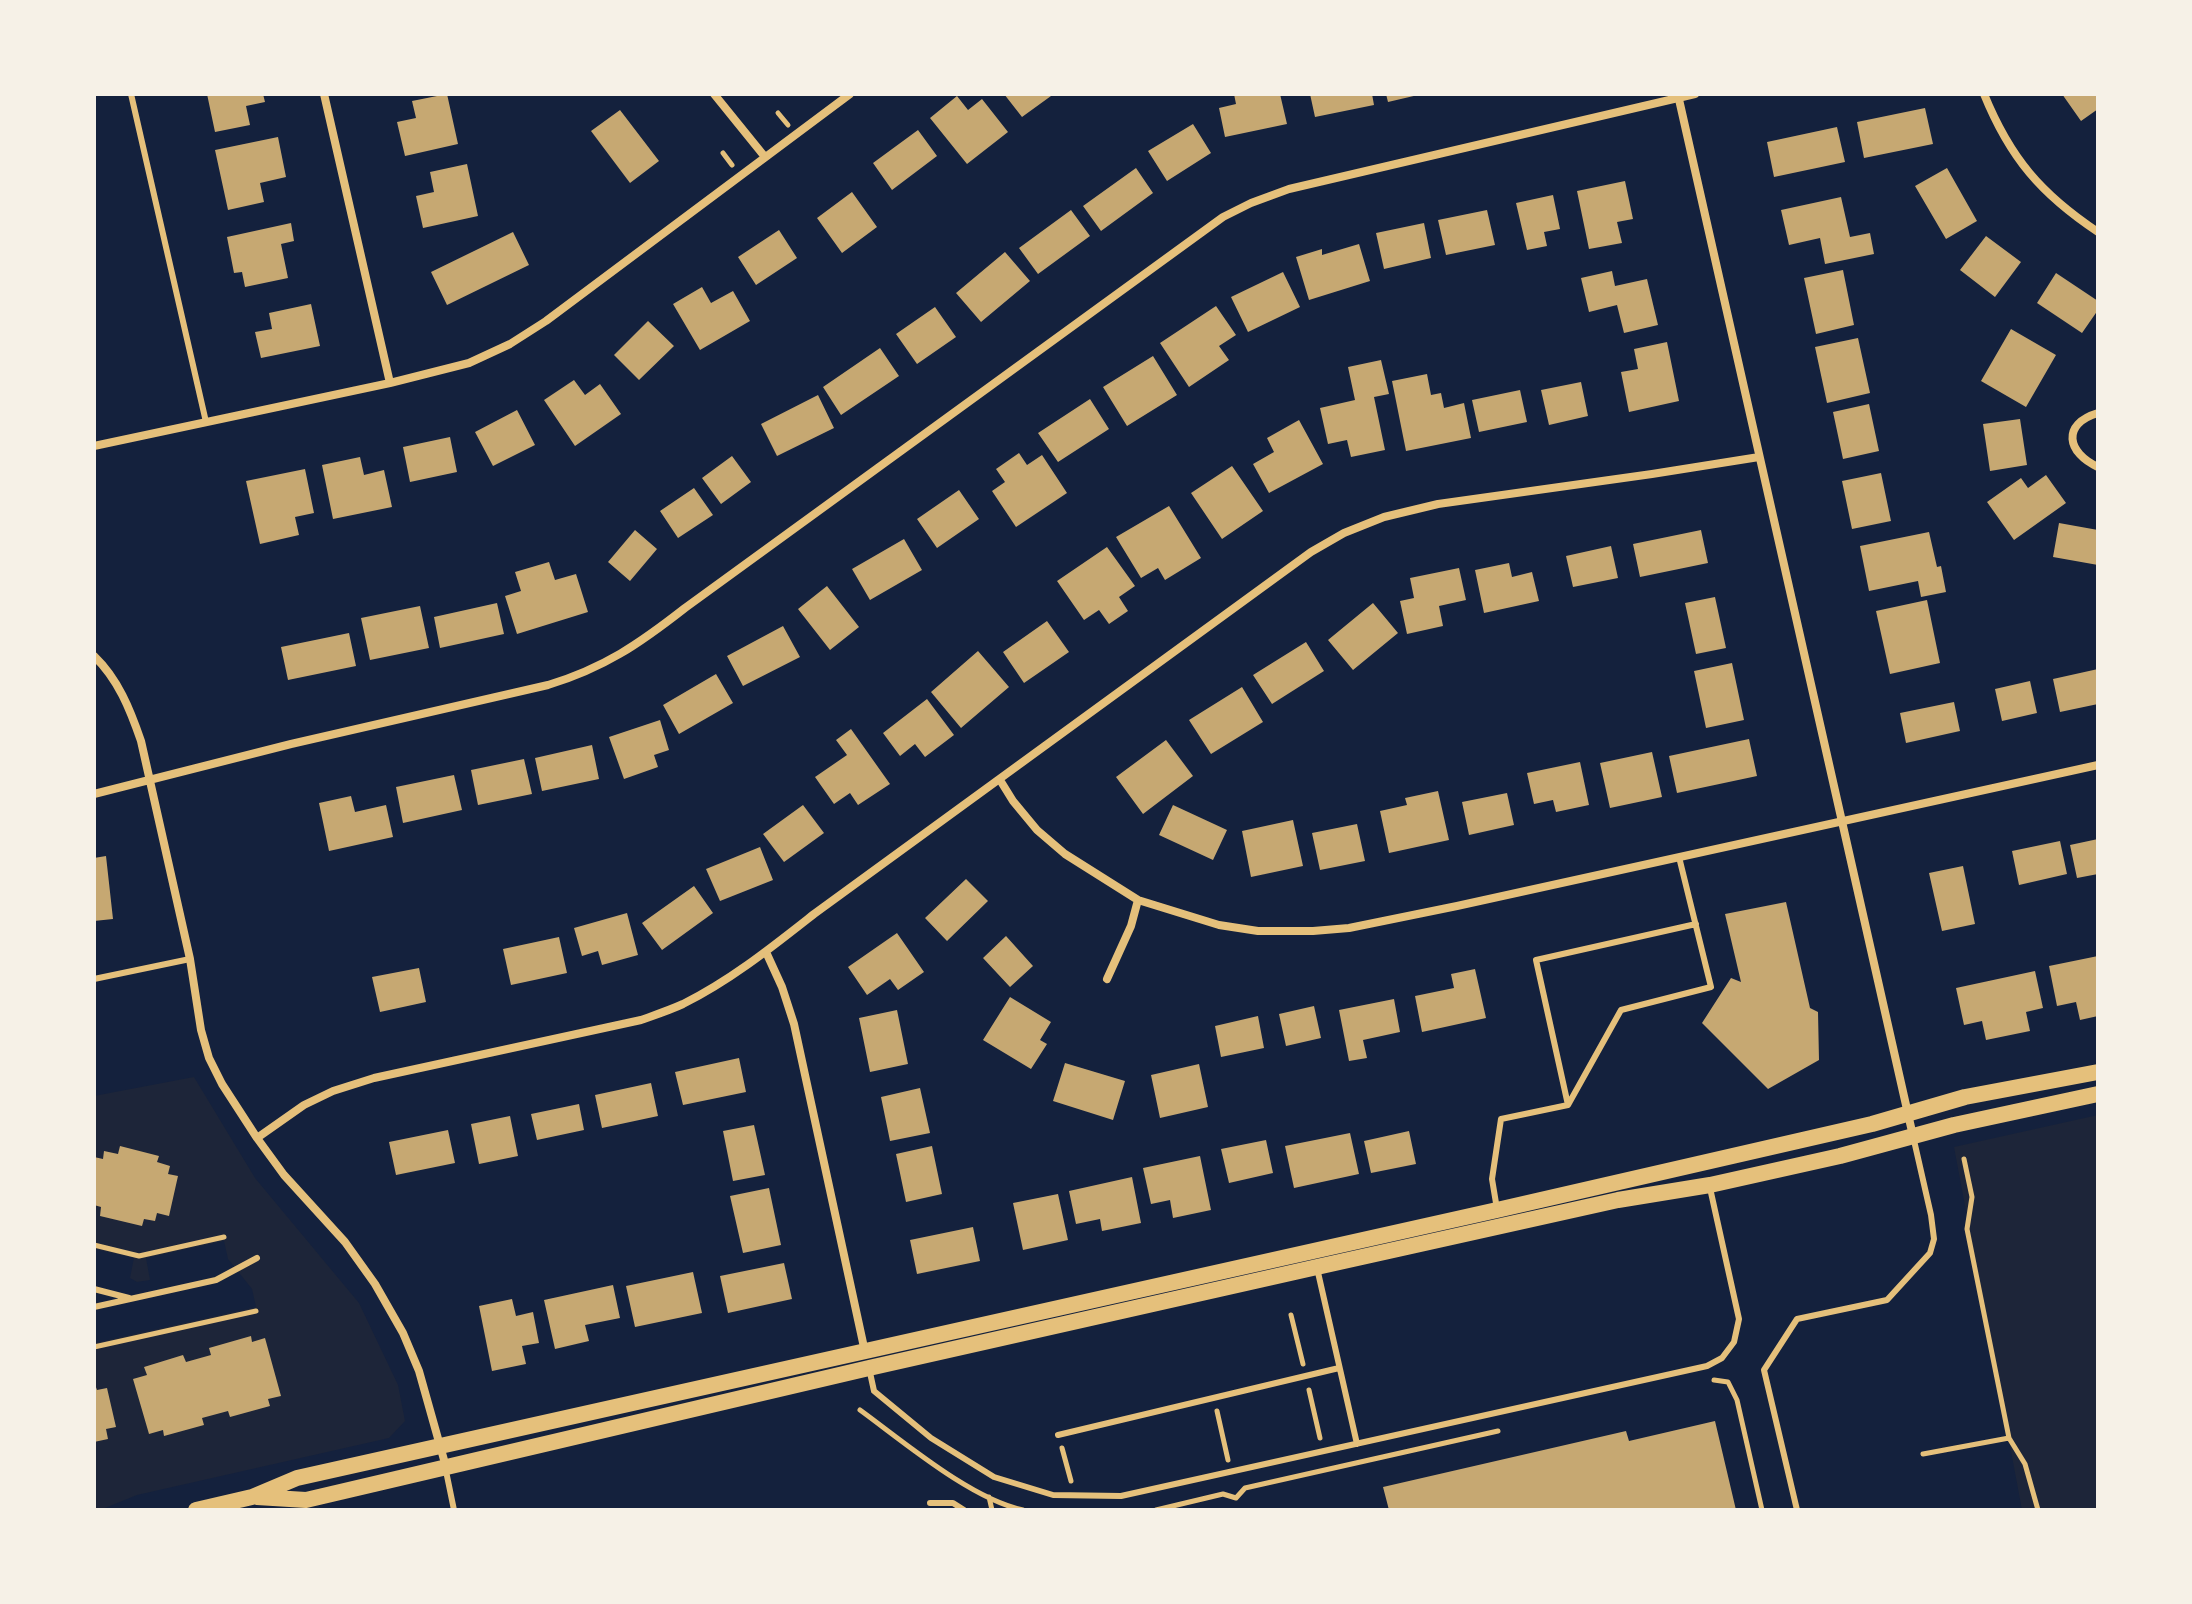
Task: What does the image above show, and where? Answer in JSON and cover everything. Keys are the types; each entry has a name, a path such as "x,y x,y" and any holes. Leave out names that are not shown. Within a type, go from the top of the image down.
{"main road":[{"path":"254,1504 297,1478 867,1360 1498,1218 1908,1115 1965,1097 2098,1072"},
{"path":"1498,1218 1710,1185 1840,1156 1954,1125 2098,1094"},
{"path":"196,1510 306,1500 867,1360"}],"street":[{"path":"324,94 390,383"},
{"path":"714,94 765,157"},
{"path":"94,446 390,383 469,363 510,344 546,321 850,94"},
{"path":"94,794 578,676 644,640 1223,217 1289,189 1695,94"},
{"path":"1984,94 2019,161 2040,187 2098,232"},
{"path":"1678,96 1913,1136"},
{"path":"2098,413 2088,416 2073,431 2074,449 2098,467"},
{"path":"257,1138 304,1105 333,1091 374,1078 641,1020 681,1005 719,984 1311,552 1344,533 1384,517 1438,504 1759,457"},
{"path":"94,656 110,672 132,715 150,779 209,1058 222,1084 284,1175 345,1242 375,1284 403,1333 419,1371 446,1467"},
{"path":"1000,780 1037,830 1065,854 1138,900 1219,925 1258,931 1313,931 1395,919 2098,765"},
{"path":"1107,979 1131,926 1138,900"},
{"path":"766,952 794,1024 867,1360"}],"lane":[{"path":"131,94 206,422"},
{"path":"1498,1218 1492,1179 1501,1119 1568,1105 1621,1010 1711,987 1679,857"},
{"path":"1568,1105 1536,960 1696,924"},
{"path":"94,979 190,959"},
{"path":"1797,1510 1764,1370 1797,1319 1887,1300 1930,1253 1934,1239 1931,1215 1913,1136"},
{"path":"867,1360 874,1391 931,1438 994,1477 1053,1495 1121,1496 1707,1366 1722,1358 1734,1342 1739,1319 1710,1185"},
{"path":"94,1307 216,1280 257,1258"},
{"path":"1315,1259 1357,1444"},
{"path":"94,1289 131,1299"},
{"path":"1058,1435 1339,1368"},
{"path":"446,1467 454,1510"},
{"path":"930,1503 953,1503 964,1510"}],"path":[{"path":"1964,1159 1972,1197 1967,1229 2009,1438 2025,1464 2038,1510"},
{"path":"94,1245 139,1256 224,1237"},
{"path":"94,1347 256,1311"},
{"path":"1699,1383 1715,1380 1728,1382 1737,1400 1762,1510"},
{"path":"1215,1398 1236,1498"},
{"path":"1236,1498 1245,1488 1502,1430"},
{"path":"1058,1435 1075,1496"},
{"path":"1923,1454 2009,1438"},
{"path":"1156,1510 1223,1494 1236,1498"},
{"path":"989,1497 992,1510"}],"shaded area":[{"path":"194,1077 255,1178 359,1303 398,1385 405,1421 389,1438 137,1495 94,1510 94,1343 256,1307 252,1289 228,1259 224,1241 146,1258 150,1280 137,1282 130,1278 134,1258 94,1249 94,1096"},
{"path":"2098,1115 2098,1510 2022,1510 1954,1147"}],"building":[{"path":"207,94 263,94 265,102 246,106 250,125 215,132"},
{"path":"447,94 458,144 405,156 397,122 416,118 412,101"},
{"path":"1004,94 1049,94 1051,96 1022,117"},
{"path":"1234,94 1280,94 1287,124 1225,137 1219,108 1236,104"},
{"path":"1310,94 1372,94 1374,105 1315,117"},
{"path":"1386,94 1418,94 1418,95 1388,102"},
{"path":"2062,94 2098,94 2098,109 2081,121"},
{"path":"957,96 968,110 982,99 1008,132 967,164 930,118"},
{"path":"1925,108 1933,144 1864,158 1857,122"},
{"path":"620,110 659,161 630,183 591,131"},
{"path":"1193,124 1211,153 1167,181 1148,151"},
{"path":"1837,127 1845,162 1774,177 1767,142"},
{"path":"918,130 937,156 892,190 873,163"},
{"path":"278,137 286,177 260,183 264,202 228,210 215,150"},
{"path":"467,164 478,216 423,228 416,196 434,192 430,172"},
{"path":"1136,168 1153,193 1101,231 1083,206"},
{"path":"1947,168 1977,221 1946,239 1915,186"},
{"path":"1625,181 1633,219 1617,222 1622,243 1589,249 1577,191"},
{"path":"852,192 877,227 842,253 817,218"},
{"path":"1553,195 1560,229 1544,232 1547,246 1527,250 1516,203"},
{"path":"1841,197 1850,237 1870,233 1874,254 1825,264 1820,238 1789,245 1781,210"},
{"path":"1071,210 1090,236 1038,274 1019,248"},
{"path":"1487,210 1495,245 1446,255 1438,220"},
{"path":"291,223 294,241 281,244 288,278 245,287 242,272 234,273 227,237"},
{"path":"1424,223 1431,258 1384,269 1376,233"},
{"path":"779,230 797,258 756,285 738,257"},
{"path":"513,232 529,265 447,305 431,272"},
{"path":"1986,236 2021,262 1995,297 1960,270"},
{"path":"1359,244 1370,281 1309,300 1296,257 1322,249 1322,255"},
{"path":"1005,252 1030,281 981,322 956,293"},
{"path":"1843,270 1854,325 1816,334 1804,278"},
{"path":"1612,271 1615,286 1647,279 1658,325 1624,333 1617,305 1589,312 1581,278"},
{"path":"1283,272 1300,307 1248,332 1231,297"},
{"path":"2056,273 2098,301 2098,310 2082,333 2037,303"},
{"path":"702,287 711,303 733,291 750,321 700,350 673,304"},
{"path":"311,304 320,346 261,358 255,332 272,329 269,313"},
{"path":"1216,306 1236,335 1219,346 1229,360 1189,387 1160,343"},
{"path":"935,307 956,337 917,364 896,334"},
{"path":"648,321 674,346 639,380 614,355"},
{"path":"2011,329 2056,355 2026,407 1981,381"},
{"path":"1858,338 1870,393 1827,403 1815,347"},
{"path":"1667,342 1679,401 1629,412 1621,372 1638,369 1634,349"},
{"path":"880,348 899,376 841,415 823,387"},
{"path":"1153,356 1177,395 1127,426 1103,387"},
{"path":"1381,360 1389,394 1374,397 1385,450 1351,457 1347,440 1328,444 1320,408 1355,400 1348,367"},
{"path":"1427,374 1431,395 1441,393 1444,408 1464,403 1471,438 1406,451 1392,381"},
{"path":"574,380 585,395 600,384 621,414 575,446 544,400"},
{"path":"1581,382 1588,416 1549,425 1541,390"},
{"path":"1520,390 1527,422 1479,432 1472,400"},
{"path":"818,395 834,428 777,456 761,424"},
{"path":"1090,399 1109,429 1058,462 1038,433"},
{"path":"1869,404 1879,451 1843,459 1833,412"},
{"path":"517,410 535,445 493,466 475,432"},
{"path":"2020,419 2027,465 1990,471 1983,424"},
{"path":"1299,420 1323,464 1269,493 1253,464 1274,452 1267,438"},
{"path":"450,437 457,472 410,482 403,447"},
{"path":"1019,453 1027,465 1042,455 1067,493 1016,527 992,491 1005,482 996,469"},
{"path":"732,456 751,482 721,504 702,478"},
{"path":"360,457 364,475 384,470 392,507 333,519 322,465"},
{"path":"1232,466 1263,511 1222,539 1191,493"},
{"path":"305,469 314,513 295,517 299,535 260,544 246,481"},
{"path":"1881,473 1891,521 1852,529 1842,481"},
{"path":"2046,475 2066,503 2014,540 1987,502 2021,478 2028,488"},
{"path":"694,488 713,515 678,538 660,511"},
{"path":"959,490 979,519 937,548 917,519"},
{"path":"1169,506 1201,558 1165,580 1158,568 1141,578 1116,537"},
{"path":"2059,523 2098,530 2098,565 2053,557"},
{"path":"635,530 657,549 630,581 608,562"},
{"path":"1701,530 1708,563 1640,577 1633,544"},
{"path":"1929,532 1946,592 1921,597 1918,581 1869,591 1860,546"},
{"path":"904,539 922,570 870,600 852,569"},
{"path":"1611,546 1618,578 1573,587 1566,556"},
{"path":"1107,547 1135,586 1119,597 1128,611 1109,624 1099,610 1084,620 1057,581"},
{"path":"549,562 555,580 576,574 588,612 517,634 505,596 521,591 515,572"},
{"path":"1509,563 1512,577 1532,572 1539,601 1484,613 1475,570"},
{"path":"1459,568 1466,600 1439,606 1443,626 1407,634 1400,601 1414,598 1410,578"},
{"path":"827,586 859,627 830,650 798,609"},
{"path":"1715,597 1726,648 1696,654 1685,603"},
{"path":"1927,600 1940,663 1890,674 1876,611"},
{"path":"497,603 504,634 440,648 434,617"},
{"path":"1373,603 1398,633 1353,670 1328,640"},
{"path":"420,606 429,648 370,660 361,618"},
{"path":"1047,621 1069,652 1024,683 1003,652"},
{"path":"783,626 800,657 743,686 727,656"},
{"path":"349,633 356,666 288,680 281,647"},
{"path":"1306,642 1324,671 1272,704 1253,675"},
{"path":"978,651 1009,687 961,728 931,692"},
{"path":"1732,663 1744,720 1706,728 1694,671"},
{"path":"2098,669 2098,704 2060,712 2053,679"},
{"path":"716,674 733,703 679,734 663,705"},
{"path":"2030,681 2037,713 2002,721 1995,689"},
{"path":"1242,687 1263,722 1211,754 1189,720"},
{"path":"927,699 954,735 925,757 915,744 900,756 883,733"},
{"path":"1954,702 1960,731 1906,743 1900,713"},
{"path":"660,720 669,750 654,755 658,767 624,779 609,737"},
{"path":"851,729 890,784 858,805 850,793 834,804 815,777 847,755 836,740"},
{"path":"1749,739 1757,776 1677,793 1669,756"},
{"path":"1166,740 1193,776 1143,814 1116,777"},
{"path":"592,745 599,779 542,791 535,758"},
{"path":"1652,752 1662,797 1610,808 1600,763"},
{"path":"524,759 532,794 478,805 471,770"},
{"path":"1580,762 1589,805 1556,812 1553,800 1534,804 1527,773"},
{"path":"454,775 462,810 403,823 396,787"},
{"path":"1438,791 1449,840 1389,853 1380,811 1407,805 1405,798"},
{"path":"1507,793 1514,825 1469,835 1462,802"},
{"path":"351,796 355,812 386,805 393,837 329,851 319,803"},
{"path":"803,805 824,833 784,862 763,834"},
{"path":"1173,805 1227,830 1213,860 1159,835"},
{"path":"1293,820 1303,866 1251,877 1242,831"},
{"path":"1357,824 1365,861 1320,870 1312,833"},
{"path":"2098,839 2098,874 2077,878 2070,845"},
{"path":"2060,841 2067,874 2019,885 2012,851"},
{"path":"760,847 773,880 720,901 706,869"},
{"path":"106,856 113,919 94,921 94,858"},
{"path":"1963,866 1975,924 1942,931 1929,873"},
{"path":"966,879 988,901 947,941 925,918"},
{"path":"694,886 713,913 662,950 642,923"},
{"path":"1786,902 1810,1008 1818,1012 1819,1060 1768,1089 1702,1023 1731,978 1741,982 1725,914"},
{"path":"627,913 638,955 602,965 598,951 582,956 574,928"},
{"path":"897,933 924,972 898,990 890,979 867,995 848,967"},
{"path":"1006,936 1033,966 1010,987 983,958"},
{"path":"559,937 567,973 511,985 503,949"},
{"path":"2098,956 2098,1016 2080,1020 2076,1002 2057,1006 2049,966"},
{"path":"419,968 426,1002 380,1012 372,977"},
{"path":"1475,969 1486,1018 1422,1032 1415,996 1454,988 1451,974"},
{"path":"2035,971 2043,1008 2026,1012 2030,1031 1986,1040 1982,1021 1964,1025 1956,988"},
{"path":"1010,997 1051,1022 1040,1040 1047,1044 1031,1069 983,1040"},
{"path":"1394,999 1400,1032 1363,1040 1367,1058 1349,1061 1339,1010"},
{"path":"1314,1006 1321,1038 1286,1046 1279,1014"},
{"path":"897,1010 908,1064 870,1072 859,1018"},
{"path":"1258,1016 1264,1048 1221,1057 1215,1026"},
{"path":"739,1058 746,1092 683,1105 675,1072"},
{"path":"1065,1063 1125,1081 1113,1120 1053,1101"},
{"path":"1199,1064 1208,1107 1160,1118 1151,1075"},
{"path":"651,1083 658,1116 602,1128 595,1095"},
{"path":"920,1088 930,1133 890,1141 881,1097"},
{"path":"579,1104 584,1130 537,1140 531,1114"},
{"path":"510,1116 518,1156 479,1164 471,1124"},
{"path":"754,1125 765,1175 733,1181 723,1131"},
{"path":"448,1130 455,1163 396,1175 389,1142"},
{"path":"1409,1131 1416,1164 1371,1173 1364,1141"},
{"path":"1350,1133 1359,1174 1294,1188 1285,1146"},
{"path":"1266,1140 1273,1173 1229,1183 1221,1149"},
{"path":"120,1146 159,1156 157,1162 170,1166 168,1174 178,1176 169,1216 157,1213 155,1221 144,1219 142,1226 100,1216 101,1207 94,1205 94,1157 103,1159 104,1151 118,1154"},
{"path":"932,1146 942,1194 906,1202 896,1154"},
{"path":"1200,1156 1211,1210 1173,1218 1170,1200 1151,1204 1143,1168"},
{"path":"1132,1177 1141,1223 1102,1231 1100,1219 1076,1224 1069,1191"},
{"path":"769,1188 781,1245 743,1253 730,1196"},
{"path":"1058,1194 1068,1240 1023,1250 1013,1203"},
{"path":"973,1227 980,1261 917,1274 910,1240"},
{"path":"784,1263 792,1299 728,1313 720,1276"},
{"path":"693,1272 702,1313 635,1327 626,1286"},
{"path":"613,1285 620,1318 585,1325 589,1341 555,1349 544,1300"},
{"path":"512,1299 516,1316 533,1312 539,1343 522,1346 526,1364 492,1371 479,1306"},
{"path":"251,1336 252,1342 265,1338 281,1396 268,1399 270,1406 230,1417 228,1411 202,1418 204,1425 164,1436 163,1430 149,1434 133,1379 147,1375 144,1367 183,1355 186,1362 211,1355 209,1348"},
{"path":"94,1382 97,1390 107,1388 116,1427 106,1429 108,1439 94,1442"},
{"path":"1715,1421 1736,1510 1389,1510 1383,1487 1626,1431 1629,1441"}]}
